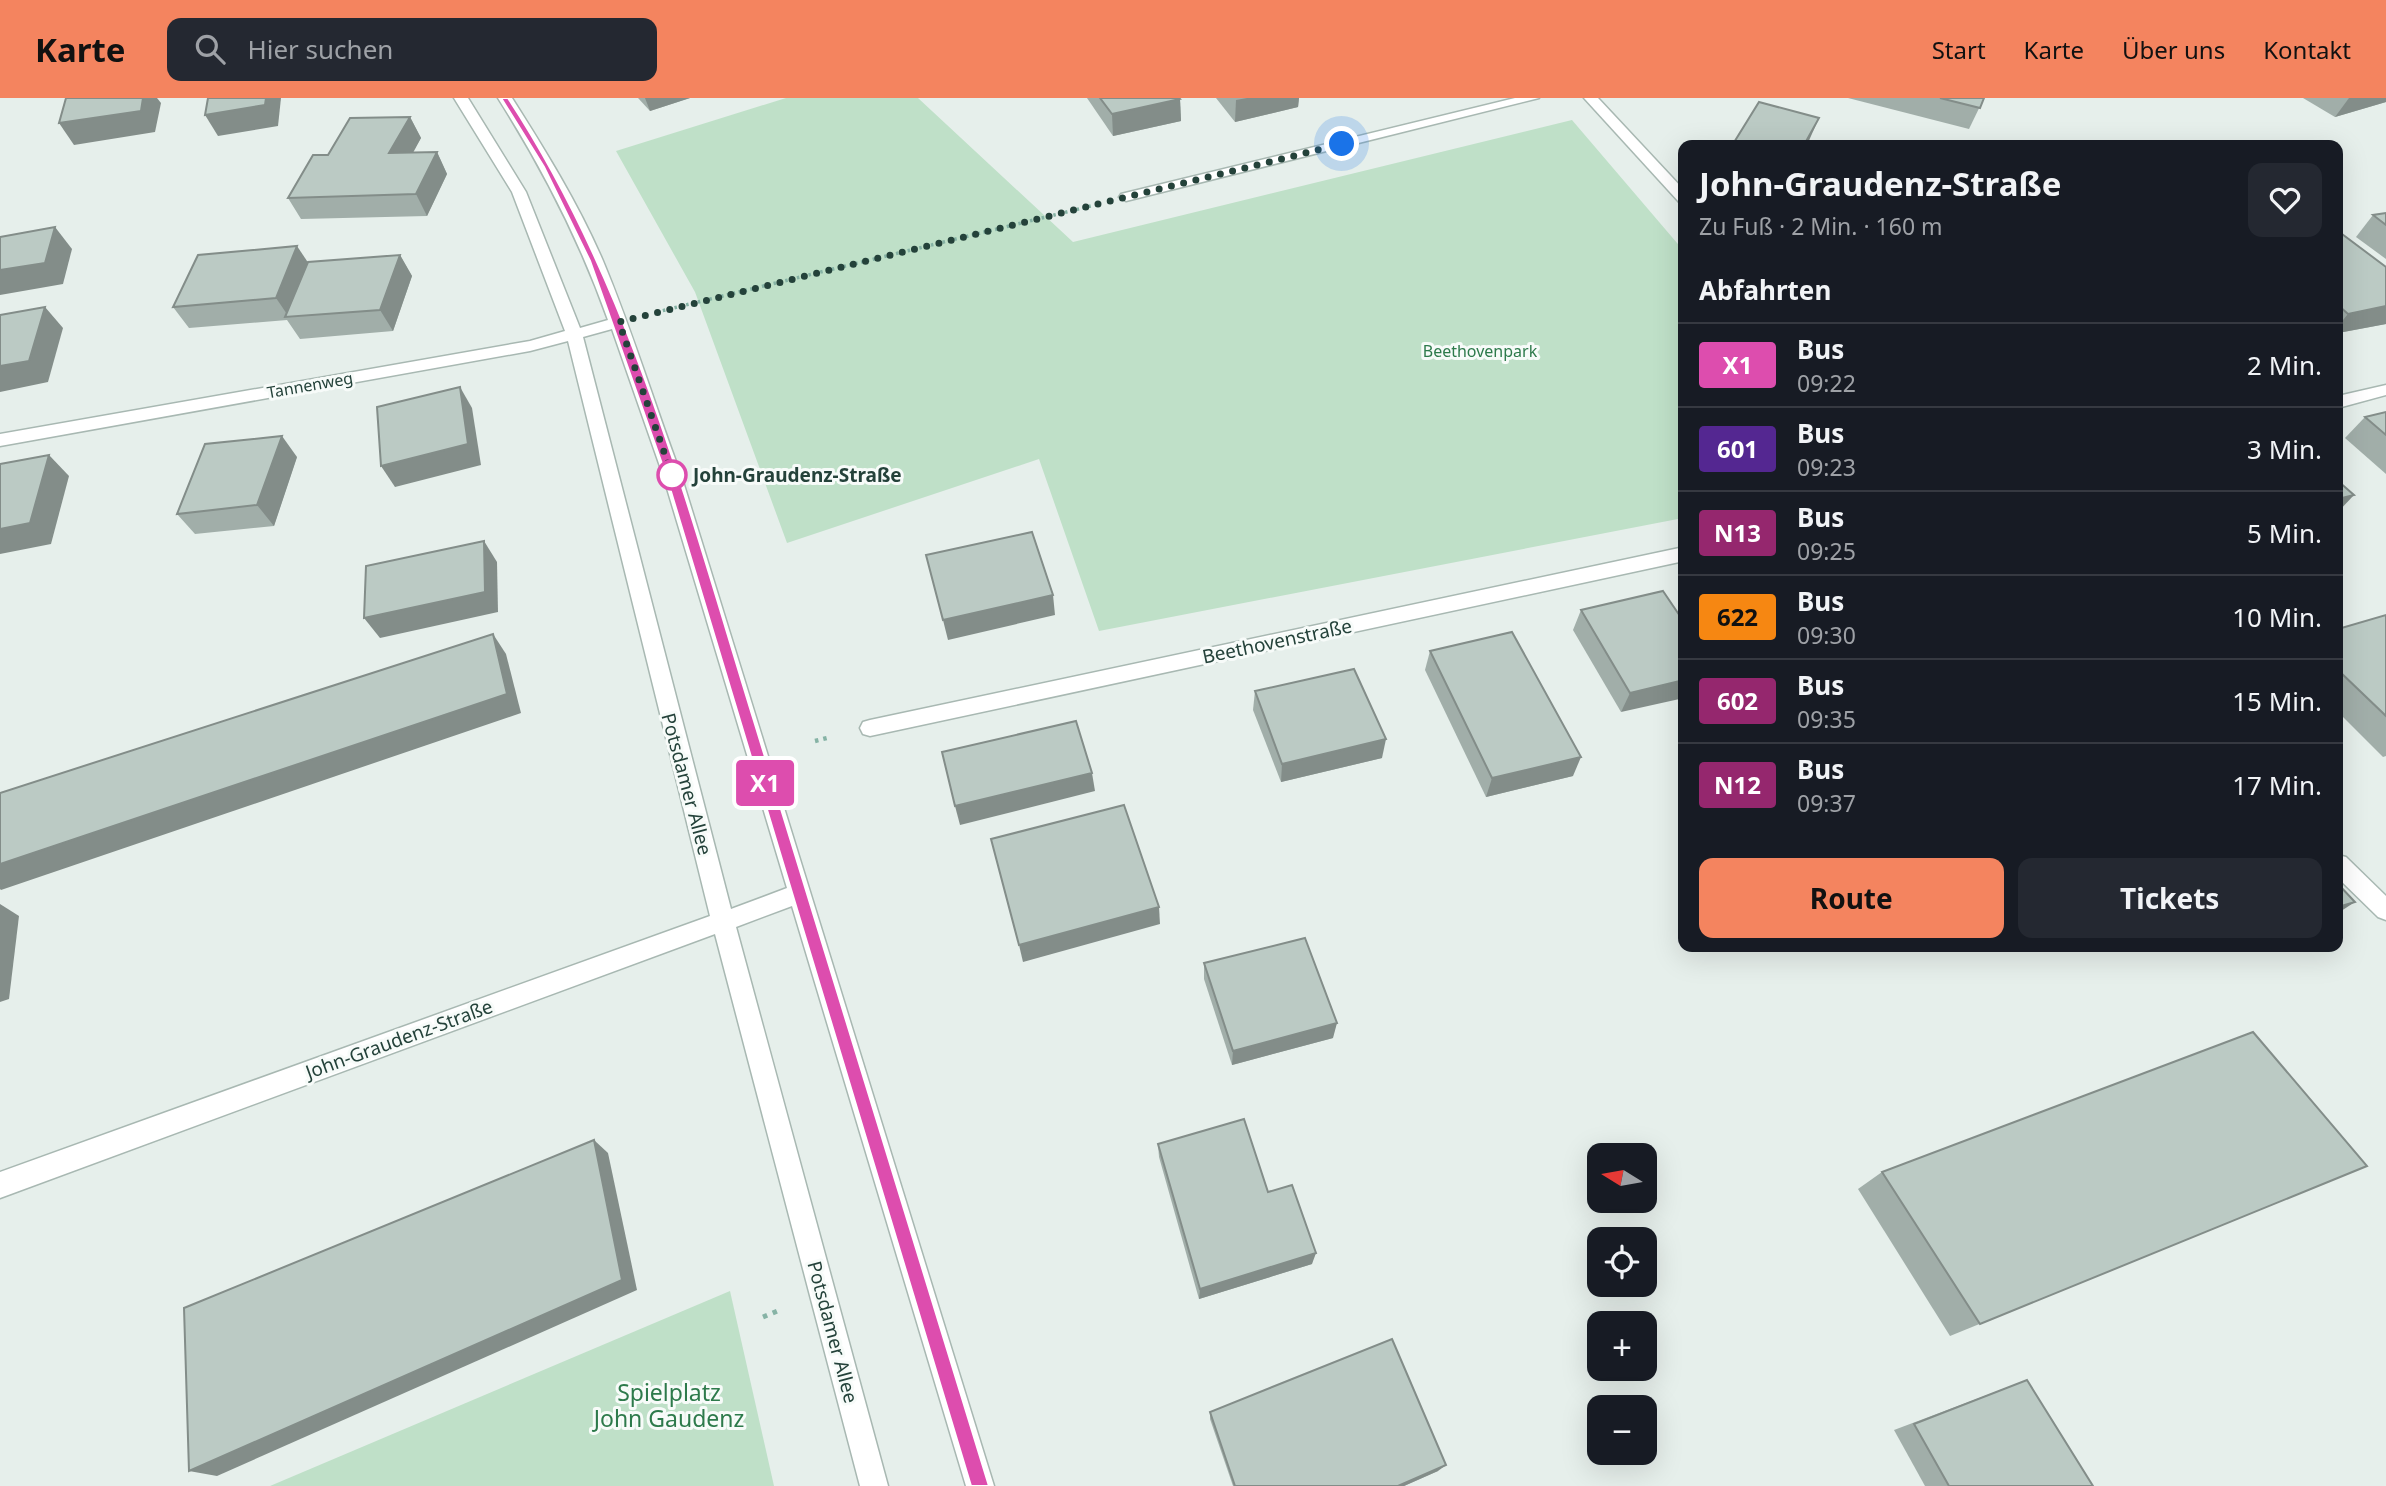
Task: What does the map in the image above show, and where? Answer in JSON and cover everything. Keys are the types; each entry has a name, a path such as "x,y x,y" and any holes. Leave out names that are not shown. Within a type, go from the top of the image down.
{"street":[{"name":"Potsdamer Allee","path":"461,98 519,192 574,333 723,921 874,1486"},
{"path":"505,98 549,167 595,261 672,475 980,1486"},
{"path":"1126,197 1532,98"},
{"path":"1591,98 1678,192"},
{"name":"Tannenweg","path":"0,440 530,346 619,322"},
{"path":"2343,401 2386,390"},
{"name":"Beethovenstraße","path":"870,728 1678,555"},
{"path":"2343,869 2386,911"},
{"name":"John-Graudenz-Straße","path":"0,1185 798,894"}],"path":[{"path":"619,322 1126,197"},
{"path":"763,1317 787,1306"}],"green space":[{"name":"Beethovenpark","path":"786,98 918,98 1073,242 1572,120 1678,244 1678,519 1099,631 1039,459 787,543 695,292 616,151"},
{"name":"Spielplatz John Gaudenz","path":"730,1291 774,1486 270,1486"}],"building":[{"path":"66,98 143,98 141,111 59,123"},
{"path":"208,98 266,98 265,105 205,115"},
{"path":"1100,98 1179,98 1180,99 1112,114"},
{"path":"1940,98 1984,98 1980,108"},
{"path":"1759,102 1819,118 1807,140 1735,140"},
{"path":"410,117 389,153 437,152 416,194 288,198 313,155 328,155 350,118"},
{"path":"2386,213 2386,225 2373,215"},
{"path":"55,227 45,263 0,270 0,237"},
{"path":"2343,235 2386,267 2386,306 2348,314 2343,310"},
{"path":"297,246 276,298 173,307 198,255"},
{"path":"400,255 380,310 285,317 308,262"},
{"path":"45,307 29,361 0,366 0,315"},
{"path":"460,387 468,444 381,466 377,407"},
{"path":"2386,412 2386,435 2365,417"},
{"path":"282,436 257,505 177,514 205,444"},
{"path":"49,455 30,523 0,529 0,464"},
{"path":"2343,485 2354,495 2343,498"},
{"path":"1032,532 1053,595 943,620 926,555"},
{"path":"484,541 485,592 364,618 366,566"},
{"path":"1663,591 1678,613 1678,681 1630,693 1581,610"},
{"path":"2386,615 2386,716 2343,675 2343,628"},
{"path":"1512,632 1581,757 1492,778 1430,651"},
{"path":"493,634 507,694 0,864 0,793"},
{"path":"1354,669 1386,739 1282,764 1255,691"},
{"path":"1076,721 1092,773 955,806 942,752"},
{"path":"1124,805 1159,907 1019,945 991,839"},
{"path":"2343,889 2355,902 2343,906"},
{"path":"1305,938 1337,1023 1233,1051 1204,963"},
{"path":"2253,1032 2367,1166 1980,1324 1882,1172"},
{"path":"1244,1119 1268,1192 1292,1185 1316,1253 1200,1289 1158,1144"},
{"path":"594,1140 622,1280 189,1471 184,1308"},
{"path":"1392,1339 1446,1465 1398,1486 1235,1486 1210,1412"},
{"path":"2027,1380 2093,1486 1949,1486 1914,1424"}],"bus line":[{"name":"X1","path":"505,98 549,167 595,261 672,475 839,1031 980,1486"}],"place":[{"name":"John-Graudenz-Straße","path":"672,475"}],"route":[{"path":"672,475 619,322 1342,144"}]}
